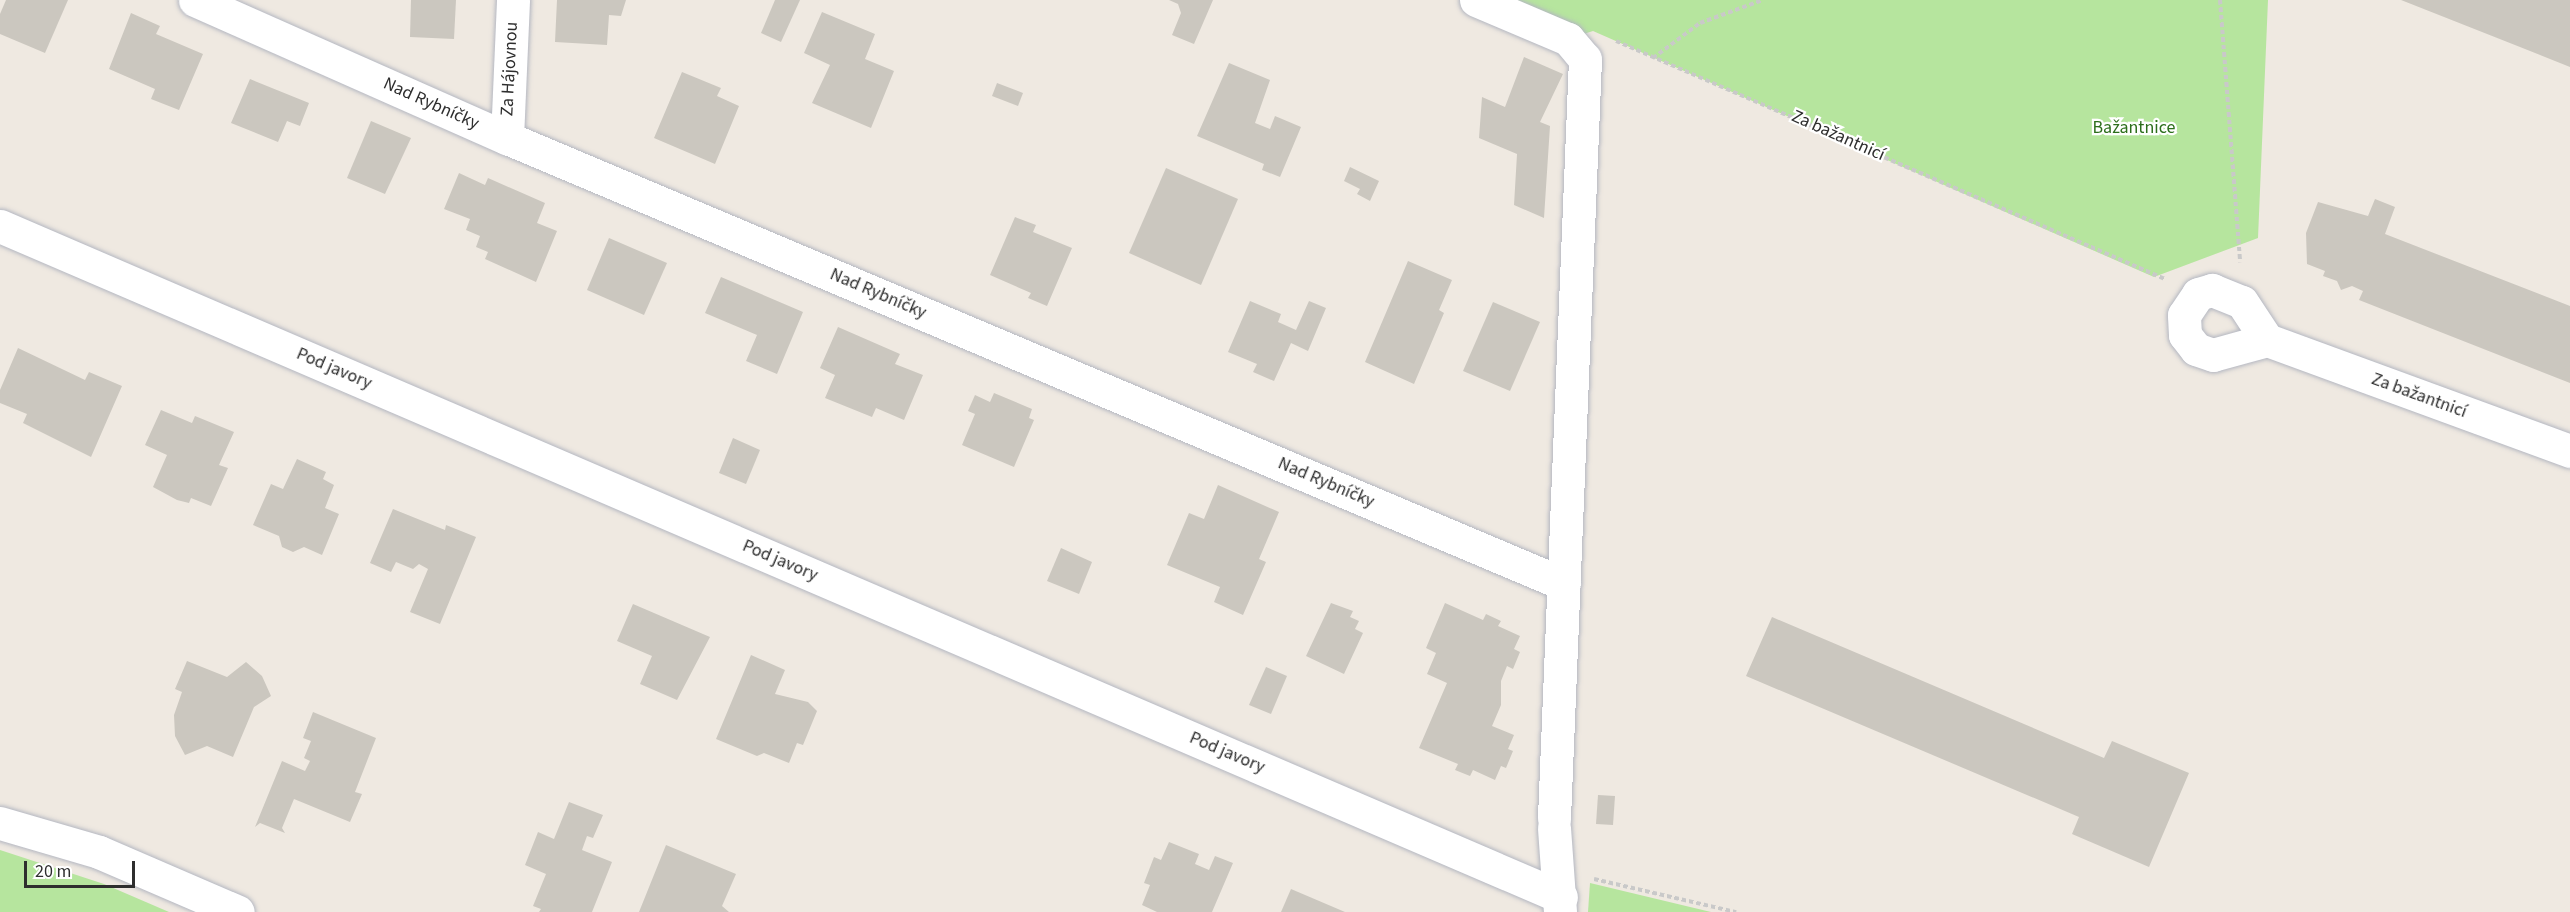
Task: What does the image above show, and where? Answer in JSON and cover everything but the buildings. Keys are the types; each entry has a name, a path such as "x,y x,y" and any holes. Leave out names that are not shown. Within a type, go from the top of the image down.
{"street":[{"name":"Nad Rybníčky","path":"195,0 507,138 1564,584"},
{"name":"Za Hájovnou","path":"507,138 513,0"},
{"path":"1476,0 1568,39 1585,59 1554,823 1559,892"},
{"name":"Pod javory","path":"0,226 1559,892"},
{"path":"2212,290 2242,302 2268,340 2213,355 2196,349 2185,335 2184,315 2198,294 2212,290"},
{"name":"Za bažantnicí","path":"2268,340 2570,451"},
{"path":"0,823 99,852 238,912"}],"path":[{"path":"1653,58 1700,23 1763,0"},
{"path":"2220,0 2242,302"},
{"name":"Za bažantnicí","path":"1568,39 1593,31 2198,294"},
{"path":"1559,892 1736,912"}],"green space":[{"name":"Bažantnice","path":"1476,0 2268,0 2258,238 2154,277 1593,31 1568,39"},
{"path":"0,850 104,884 169,912 0,912"},
{"path":"1590,883 1711,912 1588,912"}]}
